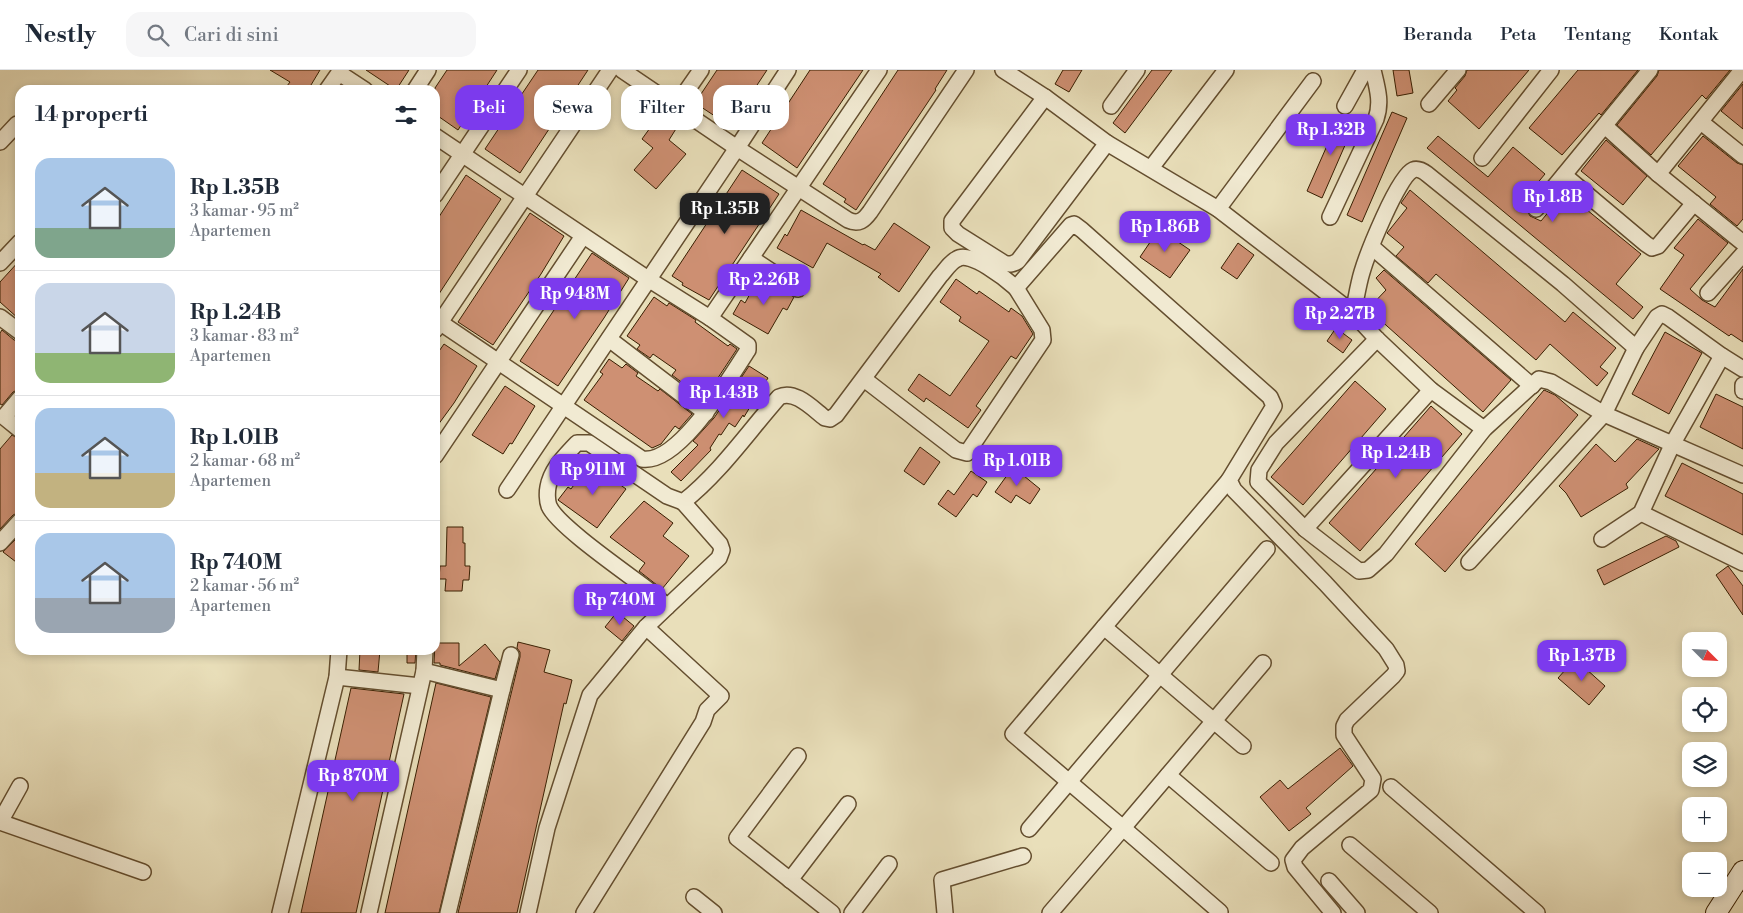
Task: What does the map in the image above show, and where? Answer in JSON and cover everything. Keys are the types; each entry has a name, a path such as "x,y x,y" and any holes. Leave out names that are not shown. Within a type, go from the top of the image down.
{"street":[{"path":"418,85 428,70"},
{"path":"440,188 519,70"},
{"path":"440,320 610,70"},
{"path":"622,70 644,85"},
{"path":"691,85 701,70"},
{"path":"507,490 788,70"},
{"path":"710,318 879,70"},
{"path":"703,125 798,189 856,223 864,219 966,70"},
{"path":"1003,70 1045,97 1107,143 1218,209 1353,313 1377,339 1431,390 1484,429"},
{"path":"1111,106 1137,70"},
{"path":"1151,168 1226,70"},
{"path":"1345,106 1365,70"},
{"path":"1330,217 1380,108 1373,70"},
{"path":"1429,104 1458,70"},
{"path":"1482,158 1551,70"},
{"path":"1536,209 1650,70"},
{"path":"1658,174 1742,70"},
{"path":"330,85 340,71 358,85"},
{"path":"1218,209 1313,81"},
{"path":"1045,97 952,221 952,228 958,234 1004,263 1018,261 1107,143"},
{"path":"1701,122 1743,156"},
{"path":"0,142 15,126"},
{"path":"1605,126 1658,174 1743,243"},
{"path":"440,139 526,195 583,236 710,318 748,345 748,350 706,413 682,440 649,460 642,458 498,362 440,326"},
{"path":"1353,313 1362,273 1400,183 1411,171 1418,170 1423,171 1563,284 1636,348"},
{"path":"1564,175 1652,248 1658,246 1694,203"},
{"path":"1016,288 1071,225 1074,224 1263,389 1270,397 1274,406 1229,480 1013,734 1220,912"},
{"path":"440,449 583,236"},
{"path":"0,263 15,247"},
{"path":"1372,247 1532,386"},
{"path":"1708,293 1743,254"},
{"path":"683,502 716,471 779,397 785,394 793,395 825,418 830,419 836,415 940,276 956,259 961,257 974,259 1016,288 1042,330 1043,340 967,453 956,450 864,379"},
{"path":"751,258 798,289"},
{"path":"1469,562 1604,414 1636,348 1657,317 1662,314 1668,316 1722,356 1743,368"},
{"path":"0,317 15,328"},
{"path":"609,339 706,413"},
{"path":"1377,339 1276,443 1259,470 1258,482 1305,528 1356,569 1368,570 1394,546 1484,429 1539,379 1547,380 1604,414 1743,475"},
{"path":"1602,539 1641,513 1673,443 1722,356"},
{"path":"1743,385 1743,391"},
{"path":"1305,528 1431,390"},
{"path":"15,404 2,420 15,427"},
{"path":"528,913 547,828 590,695 646,627 720,558 722,550 720,544 683,502 667,496 590,443 577,443 561,460 551,475 548,488 550,506 556,516 572,532 655,595 667,607"},
{"path":"1229,480 1234,490 1325,583 1386,650 1396,666 1397,671 1393,676 1347,720 1344,726 1344,735 1373,779 1371,790 1302,848 1293,860 1295,867 1333,913"},
{"path":"1641,513 1743,563"},
{"path":"0,543 15,526"},
{"path":"1029,829 1267,549"},
{"path":"584,913 703,722 707,710 721,696 646,627"},
{"path":"1104,627 1243,746"},
{"path":"280,913 337,677 339,655"},
{"path":"369,913 424,671 425,655"},
{"path":"448,913 510,655"},
{"path":"1050,913 1263,663"},
{"path":"424,671 502,690"},
{"path":"337,677 420,686"},
{"path":"798,756 737,838 827,912"},
{"path":"1168,775 1271,864"},
{"path":"20,786 0,822 143,872"},
{"path":"1391,788 1537,913"},
{"path":"790,880 848,804"},
{"path":"1350,844 1430,913"},
{"path":"942,910 942,880 1023,856"},
{"path":"852,913 889,864"},
{"path":"1716,913 1743,872"},
{"path":"1329,881 1357,913"},
{"path":"694,897 714,913"}],"building":[{"path":"270,70 320,70 311,85 288,85 290,82"},
{"path":"366,70 409,70 399,85 388,85"},
{"path":"447,70 497,70 487,85 455,85 455,128 440,117 440,85 437,85"},
{"path":"538,70 588,70 578,85 534,85 534,130 548,130 520,173 485,149 498,130 524,130 524,91"},
{"path":"717,70 767,70 757,85 713,85 713,115 703,108 703,91"},
{"path":"810,70 863,70 797,168 762,143 771,130 789,130 789,102"},
{"path":"898,70 947,70 936,90 856,210 844,202 846,199 823,184"},
{"path":"1063,70 1082,70 1069,92 1055,84"},
{"path":"1152,70 1172,70 1125,133 1113,123"},
{"path":"1393,70 1409,70 1413,93 1397,96"},
{"path":"1467,70 1529,70 1479,129 1448,101 1457,90 1455,88 1465,76"},
{"path":"1578,70 1638,70 1601,115 1599,113 1562,155 1529,128"},
{"path":"1659,70 1730,70 1706,99 1702,95 1651,155 1617,125 1657,76"},
{"path":"1743,84 1743,129 1721,111"},
{"path":"1392,112 1407,118 1362,222 1347,215"},
{"path":"1341,114 1356,120 1322,198 1307,191"},
{"path":"649,130 675,130 669,140 686,154 656,189 634,170 653,148 642,139"},
{"path":"1438,136 1488,177 1513,147 1545,174 1520,204 1527,210 1530,216 1541,221 1565,192 1641,254 1616,284 1643,307 1633,319 1427,148"},
{"path":"1703,136 1737,163 1743,165 1743,219 1737,226 1710,204 1716,197 1678,166"},
{"path":"1606,140 1647,176 1623,205 1581,171"},
{"path":"742,170 779,194 709,300 682,285 683,283 672,276"},
{"path":"466,175 501,199 440,292 440,215"},
{"path":"1410,190 1565,322 1573,312 1616,348 1600,367 1608,373 1597,386 1550,344 1536,360 1436,274 1428,283 1396,256 1404,247 1387,233 1407,208 1401,203"},
{"path":"801,210 875,250 894,223 930,247 899,292 878,277 881,274 827,243 813,268 777,248 785,234 787,236"},
{"path":"530,213 564,236 493,345 458,322"},
{"path":"1698,219 1728,243 1690,289 1702,300 1715,307 1743,269 1743,342 1731,334 1729,336 1660,289 1684,255 1674,248"},
{"path":"1159,229 1190,250 1170,278 1140,257"},
{"path":"1238,243 1254,255 1237,279 1221,268"},
{"path":"592,253 629,278 558,386 520,361"},
{"path":"15,266 15,316 0,302 0,282"},
{"path":"1384,270 1511,380 1483,412 1368,309 1386,290 1376,278"},
{"path":"759,277 794,297 787,310 783,308 768,334 733,314 741,300 745,303"},
{"path":"956,279 977,294 979,291 1009,312 1011,308 1022,316 1033,334 1016,359 1011,356 976,406 981,410 968,428 926,398 924,402 908,390 919,374 950,396 989,341 959,321 961,317 940,302"},
{"path":"654,297 667,306 669,303 696,320 695,322 728,346 730,344 737,349 704,399 672,375 676,370 653,354 650,358 637,349 640,345 627,336"},
{"path":"1336,328 1352,340 1343,353 1327,341"},
{"path":"2,330 15,340 15,391 2,405 0,404 0,333"},
{"path":"1665,332 1702,353 1669,414 1632,394"},
{"path":"444,344 477,366 440,422 440,350"},
{"path":"609,359 622,368 626,364 638,373 636,376 658,391 660,389 692,414 679,429 675,426 661,444 652,448 584,400 603,374 600,372"},
{"path":"749,366 768,378 744,417 743,415 735,427 729,423 721,435 719,434 710,448 711,450 681,481 671,472 698,445 693,441 714,418"},
{"path":"1355,381 1386,409 1303,505 1271,477"},
{"path":"505,386 535,406 512,444 510,443 503,454 472,435"},
{"path":"1544,390 1555,395 1578,415 1445,572 1415,544"},
{"path":"1716,394 1743,407 1743,449 1700,427"},
{"path":"1431,406 1462,434 1360,551 1329,523"},
{"path":"12,435 15,436 15,514 0,529 0,449"},
{"path":"1637,439 1659,449 1626,484 1628,488 1581,517 1566,493 1559,486 1596,444 1615,462"},
{"path":"920,447 940,462 924,485 904,471"},
{"path":"1682,463 1743,494 1743,535 1665,496"},
{"path":"588,465 601,474 603,472 626,489 597,528 558,500 568,487 571,489"},
{"path":"1013,467 1040,489 1030,504 1016,495 1011,503 995,492"},
{"path":"971,471 987,482 977,497 973,494 956,517 938,504 948,490 954,495"},
{"path":"644,501 673,523 663,536 689,556 662,589 639,571 645,563 610,537"},
{"path":"447,527 463,527 465,566 470,566 469,580 463,580 462,591 445,591 446,579 440,579 440,566 446,566"},
{"path":"1666,536 1676,541 1679,547 1604,585 1597,570"},
{"path":"15,540 15,561 3,552"},
{"path":"1728,566 1743,586 1743,615 1716,575"},
{"path":"617,612 634,626 622,641 605,627"},
{"path":"518,642 550,650 544,672 572,680 566,704 564,703 517,913 458,913 520,657 520,652 517,648"},
{"path":"440,643 459,643 459,666 485,644 500,662 495,679 440,665 440,663 434,663 434,655 440,655"},
{"path":"360,655 380,655 378,672 359,670"},
{"path":"407,655 416,655 415,663 407,663"},
{"path":"1575,659 1605,686 1589,705 1558,678"},
{"path":"436,683 491,697 439,913 385,913"},
{"path":"351,688 404,694 356,913 301,913"},
{"path":"1340,748 1353,766 1306,808 1311,814 1289,831 1260,797 1280,780 1288,789"}]}
